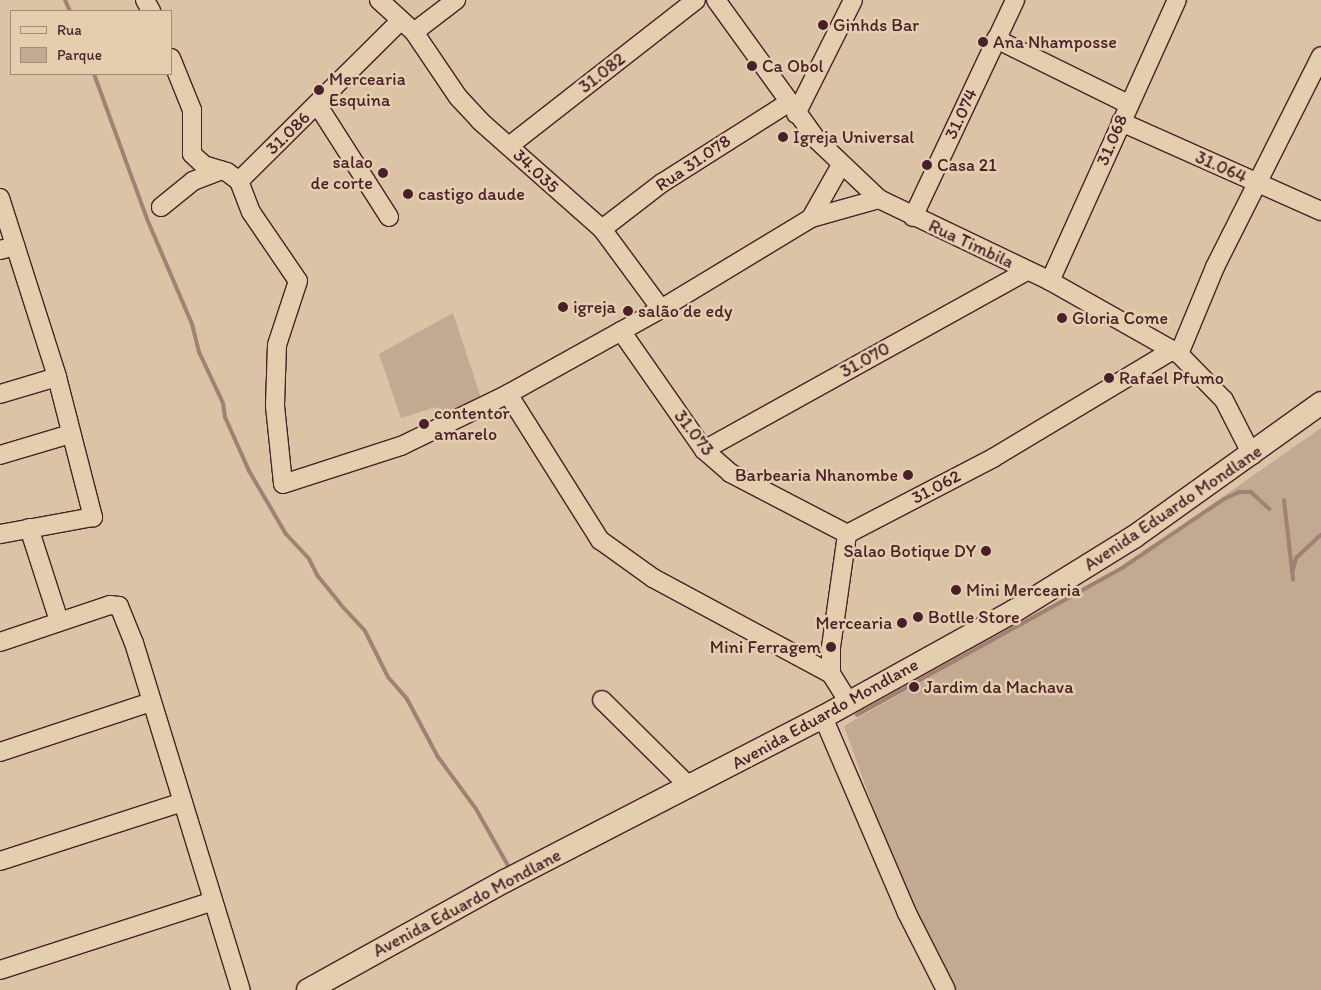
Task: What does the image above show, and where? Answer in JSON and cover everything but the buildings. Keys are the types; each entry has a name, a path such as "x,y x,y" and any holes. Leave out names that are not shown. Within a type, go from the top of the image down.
{"main road":[{"name":"Avenida Eduardo Mondlane","path":"308,990 505,881 690,787 823,716 1067,579 1134,537 1252,455 1321,403"}],"street":[{"name":"34.035","path":"379,0 414,32 458,97 509,146 602,229 661,309"},
{"path":"414,32 456,0"},
{"name":"31.082","path":"509,146 696,0"},
{"name":"Rua Timbila","path":"716,0 792,109 841,165 879,199 913,217 1050,281 1176,352 1224,400 1252,455"},
{"path":"792,109 853,0"},
{"name":"31.074","path":"913,217 1015,0"},
{"name":"31.068","path":"1050,281 1128,104 1177,0"},
{"name":"31.086","path":"239,181 400,20"},
{"path":"996,39 1128,104"},
{"path":"1176,352 1215,267 1321,56"},
{"path":"172,60 192,110 192,154 204,165 221,170 239,181 251,212 298,281 276,345 274,406 283,484 374,456 508,394 661,309 811,218 879,199"},
{"path":"318,104 389,217"},
{"name":"Rua 31.078","path":"602,229 670,178 792,109"},
{"name":"31.064","path":"1121,122 1321,211"},
{"path":"811,218 841,165"},
{"path":"161,207 193,182 221,170"},
{"path":"0,198 8,248 57,377 70,434 93,517 0,534"},
{"name":"31.070","path":"704,450 1027,271"},
{"name":"31.073","path":"621,331 704,450 730,473 847,534"},
{"name":"31.062","path":"847,534 993,458 1176,352"},
{"path":"0,394 57,377"},
{"path":"508,394 600,540 653,578 831,674 848,701"},
{"path":"0,454 70,434"},
{"path":"29,528 59,621"},
{"path":"831,674 831,647 847,534"},
{"path":"0,642 110,605 119,606 152,702 241,990"},
{"path":"602,700 690,787"},
{"path":"0,752 152,702"},
{"path":"823,716 907,913 946,990"},
{"path":"0,861 183,802"},
{"path":"0,970 213,901"}],"green space":[{"path":"453,313 482,401 447,418 436,407 401,418 379,354"},
{"path":"1321,428 1321,990 955,990 892,860 844,726 1120,569"}],"waterway":[{"path":"65,0 70,10"},
{"path":"94,75 147,219 192,324 199,352 223,403 225,417 249,471 286,534 309,559 317,575 341,605 365,631 388,677 407,699 438,757 476,809 510,869"},
{"path":"857,715 1122,568 1224,499 1239,492 1251,492 1269,509"},
{"path":"1284,500 1293,579"},
{"path":"1293,570 1296,558 1321,535"}],"place":[{"name":"Ginhds Bar","path":"823,25"},
{"name":"Ana Nhamposse","path":"983,42"},
{"name":"Ca Obol","path":"752,66"},
{"name":"Mercearia Esquina","path":"319,90"},
{"name":"Igreja Universal","path":"783,137"},
{"name":"Casa 21","path":"927,165"},
{"name":"salao de corte","path":"383,173"},
{"name":"castigo daude","path":"408,194"},
{"name":"igreja","path":"563,307"},
{"name":"salão de edy","path":"628,311"},
{"name":"Gloria Come","path":"1062,318"},
{"name":"Rafael Pfumo","path":"1109,378"},
{"name":"contentor amarelo","path":"424,424"},
{"name":"Barbearia Nhanombe","path":"908,475"},
{"name":"Salao Botique DY","path":"986,551"},
{"name":"Mini Mercearia","path":"956,590"},
{"name":"Botlle Store","path":"918,617"},
{"name":"Mercearia","path":"902,623"},
{"name":"Mini Ferragem","path":"831,647"},
{"name":"Jardim da Machava","path":"914,687"}]}
